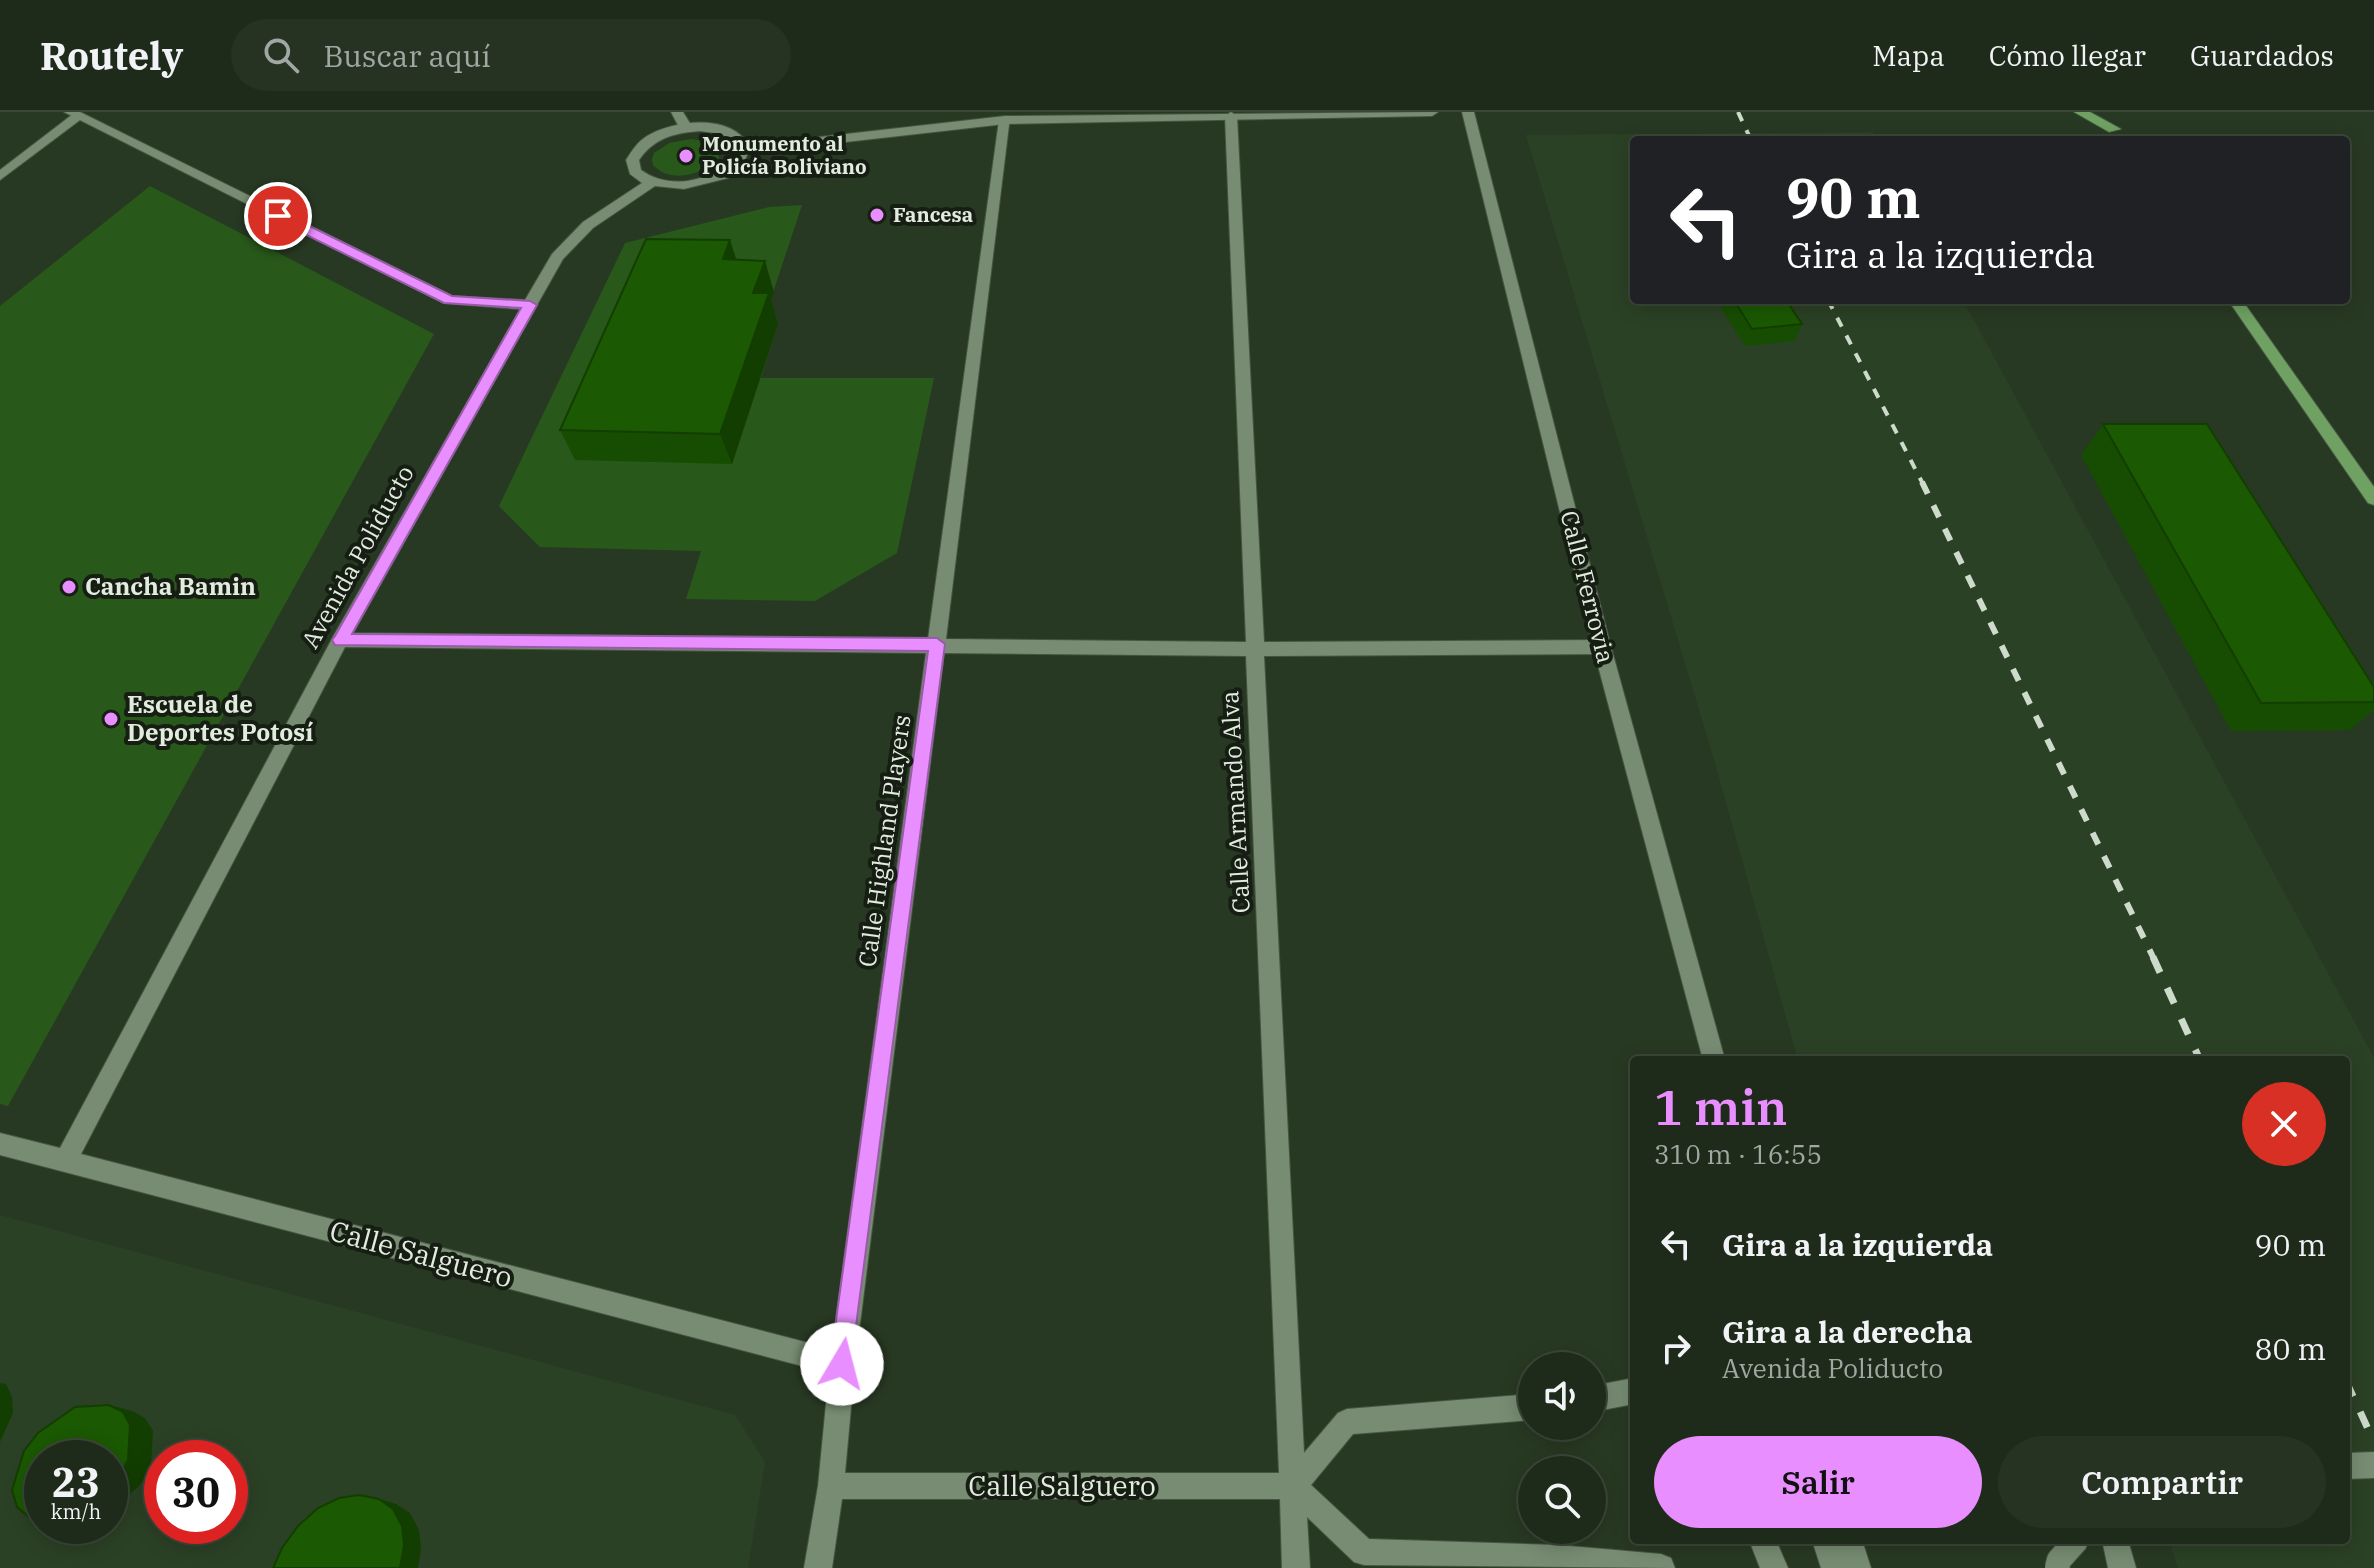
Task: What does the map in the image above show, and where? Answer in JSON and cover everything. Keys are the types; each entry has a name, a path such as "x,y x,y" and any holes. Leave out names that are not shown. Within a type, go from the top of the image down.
{"main road":[{"path":"2080,112 2118,134"},
{"path":"2106,112 2118,134"},
{"path":"2238,304 2374,499"}],"street":[{"path":"677,112 686,128"},
{"path":"743,150 1057,116 1432,112"},
{"name":"Calle Ferrovia","path":"1468,112 1602,647 1713,1056"},
{"path":"0,176 76,114 449,300 530,305"},
{"name":"Calle Armando Alva","path":"1231,116 1296,1568"},
{"name":"Calle Highland Players","path":"818,1568 1005,120"},
{"path":"686,128 717,129 730,133 739,140 743,150 741,160 733,169 711,180 685,187 651,183 640,177 633,168 633,159 639,149 658,135 686,128"},
{"name":"Avenida Poliducto","path":"65,1162 340,640 557,257 588,225 651,183"},
{"path":"340,640 1256,649 1602,647"},
{"name":"Calle Salguero","path":"0,1144 842,1364"},
{"path":"1606,1396 1630,1392"},
{"path":"1518,1408 1347,1422 1293,1486 1364,1552 1558,1559 1661,1568"},
{"path":"2350,1466 2374,1465"},
{"name":"Calle Salguero","path":"831,1486 1293,1486"},
{"path":"1764,1544 1774,1568"},
{"path":"1770,1544 1774,1568"},
{"path":"1826,1544 1835,1568"},
{"path":"1850,1544 1857,1568"},
{"path":"2059,1544 2068,1568"},
{"path":"2057,1568 2059,1560 2073,1544"},
{"path":"2116,1544 2122,1568"}],"shaded area":[{"path":"1873,132 1875,136 1630,136 1630,304 1965,304 2374,1058 2374,1568 2178,1568 2170,1544 2350,1544 2350,1056 1797,1056 1713,756 1526,135"},
{"path":"0,1215 735,1415 765,1462 748,1568 0,1568"}],"green space":[{"path":"691,139 717,146 719,158 696,173 677,176 660,171 653,165 654,153 669,143"},
{"name":"Escuela de Deportes Potosí","path":"150,186 434,334 8,1106 0,1104 0,306"},
{"path":"802,205 763,323 778,324 761,378 934,378 897,553 815,601 686,599 701,551 540,547 499,506 625,243 769,207"}],"building":[{"path":"646,239 730,240 723,259 765,261 753,293 769,293 720,434 560,430"},
{"path":"1736,304 1789,304 1802,324 1752,329"},
{"path":"2103,424 2207,424 2374,687 2374,702 2261,703"},
{"path":"109,1405 123,1412 130,1425 128,1460 128,1440 33,1440 75,1407"},
{"path":"24,1451 24,1513 17,1507 12,1490"},
{"path":"359,1495 379,1499 393,1509 402,1526 404,1546 400,1568 273,1568 282,1548 298,1526 318,1508 339,1498"}],"railway":[{"path":"1738,112 1749,136"},
{"path":"1830,304 1923,483"},
{"path":"1923,483 2154,959"},
{"path":"2153,957 2198,1056"},
{"path":"2350,1390 2374,1442"}],"place":[{"name":"Monumento al Policía Boliviano","path":"686,156"},
{"name":"Fancesa","path":"877,215"},
{"name":"Cancha Bamin","path":"69,587"},
{"name":"Escuela de Deportes Potosí","path":"111,719"}],"route":[{"path":"278,216 449,300 530,305 340,640 937,644 842,1364"}]}
